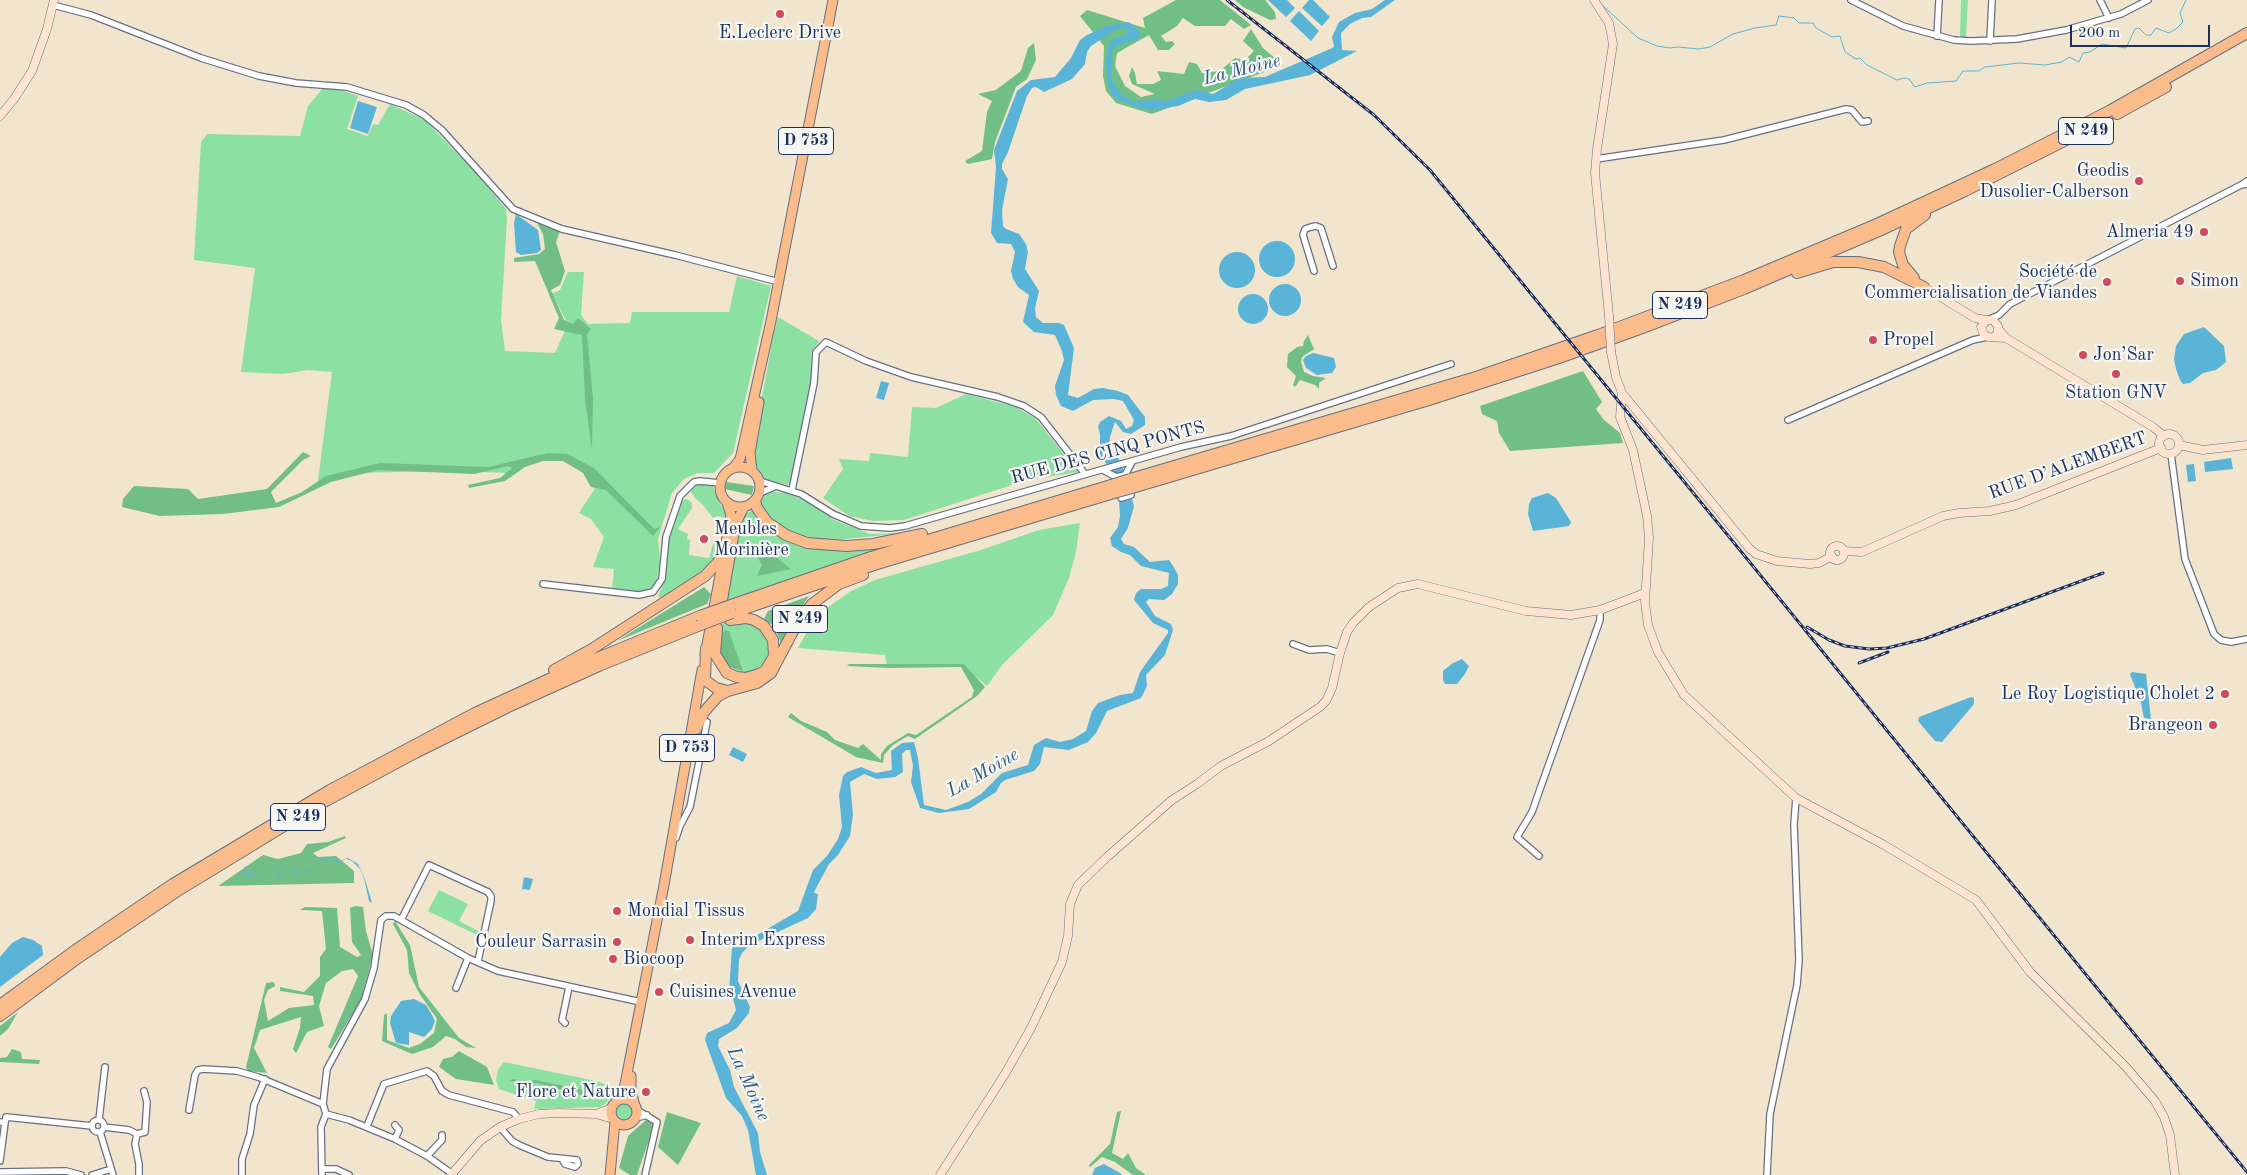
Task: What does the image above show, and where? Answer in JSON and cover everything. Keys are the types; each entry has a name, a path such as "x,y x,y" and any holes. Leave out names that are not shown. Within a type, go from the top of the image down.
{"highway":[{"name":"N 249","path":"0,1005 96,936 219,855 354,776 489,707 596,658 830,579 1116,488 1461,382 1591,338 1744,280 1838,241 1995,169 2109,111 2247,33"},
{"name":"N 249","path":"1129,484 1498,378 1601,343 1744,289 1965,192 2136,104 2247,41"},
{"name":"N 249","path":"1924,287 1907,272 1901,259 1900,246 1904,234 1913,224 1961,197 1965,192"},
{"name":"N 249","path":"1744,289 1752,289 1818,266 1848,261 1884,267 1924,287"},
{"name":"N 249","path":"0,1016 92,949 183,887 322,803 494,713 699,624 846,565 966,528 1116,488"},
{"name":"N 249","path":"758,497 760,514 776,529 798,540 817,544 873,544 960,526 966,528"},
{"name":"N 249","path":"489,707 494,700 592,649 705,576 719,561 727,540"},
{"name":"N 249","path":"696,729 707,706 718,696 728,691 757,683 771,673 805,613 825,594 839,584 934,550 938,545"},
{"name":"N 249","path":"717,628 716,654 727,673 746,678 759,674 771,663 774,656 773,640 764,626 732,612"},
{"path":"706,648 705,680 716,688 728,691"}],"main road":[{"name":"D 753","path":"734,467 740,459 771,321 833,0"},
{"name":"D 753","path":"752,470 750,454 771,321"},
{"path":"743,466 752,470 760,481 758,497 744,507 727,503 721,494 720,483 725,473 734,467 743,466"},
{"name":"D 753","path":"620,1100 634,1041 667,869 685,759 727,540 731,515 727,503"},
{"name":"D 753","path":"671,848 684,812 705,680 717,628 736,523 744,507"},
{"path":"684,812 678,807 685,759"},
{"name":"D 753","path":"634,1041 631,1091 636,1110"},
{"path":"627,1099 636,1110 634,1122 626,1126 621,1133 612,1175 614,1120 612,1108 620,1100 627,1099"},
{"path":"614,1120 626,1126"}],"street":[{"path":"1594,0 1609,23 1613,44 1596,160 1596,179 1611,352 1622,393 1620,418 1633,450 1647,516 1649,538 1645,593 1646,613 1652,640 1684,695 1796,798 1884,845 1976,900 2030,972 2112,1054 2155,1101 2164,1116 2169,1130 2175,1175"},
{"path":"1851,0 1903,26 1963,41 1990,41 2047,34 2110,18 2148,0"},
{"path":"1938,36 1939,0"},
{"path":"1990,41 1992,0"},
{"path":"2100,0 2110,18"},
{"path":"0,116 14,99 32,71 53,2 201,58 259,76 296,83 347,87 406,105 424,115 442,130 513,209 562,229 675,254 779,282"},
{"path":"1596,160 1724,140 1846,109 1852,110 1862,122 1868,121"},
{"path":"1973,340 1984,324 1999,315 2010,304 2245,183"},
{"path":"1314,271 1303,235 1305,229 1311,227 1321,228 1333,266"},
{"path":"1924,287 2164,436 2174,435 2179,445"},
{"path":"1994,332 1999,315"},
{"path":"1984,324 1984,335 1994,332"},
{"path":"1788,420 1994,332"},
{"path":"792,490 814,383 816,352 826,342 866,361 910,377 1024,406 1041,417 1085,474"},
{"name":"RUE DES CINQ PONTS","path":"760,481 775,487 792,490 845,520 861,526 890,528 923,522 1085,474 1231,436 1451,364"},
{"name":"RUE D’ALEMBERT","path":"1622,393 1749,548 1756,554 1776,561 1819,563 1832,556 1831,552 1834,547 1840,547 1844,552 1862,552 1943,516 1990,511 2016,505 2160,448"},
{"path":"2164,436 2160,442 2160,448 2171,454"},
{"path":"2179,445 2204,450 2247,445"},
{"path":"2171,454 2176,451 2179,445"},
{"path":"2171,454 2185,559 2214,634 2221,640 2231,642 2247,639"},
{"path":"1100,470 1116,488 1129,484 1134,461"},
{"path":"543,584 639,595 653,592 662,579 666,537 680,496 694,482 720,483"},
{"path":"758,497 775,487"},
{"path":"940,1175 1006,1074 1032,1028 1062,962 1068,936 1070,904 1078,885 1106,857 1172,800 1198,784 1221,766 1269,741 1320,707 1326,701 1332,688 1347,632 1360,615 1382,597 1406,585 1429,585 1504,606 1546,614 1571,616 1600,610 1645,593"},
{"path":"1539,856 1517,837 1532,812 1597,628 1600,610"},
{"path":"1293,644 1309,650 1327,649 1340,653"},
{"path":"667,869 707,722"},
{"path":"1767,1175 1770,1114 1797,985 1800,960 1794,824 1796,798"},
{"path":"401,920 429,864 488,892 491,896 491,901 478,961"},
{"path":"349,1175 336,1169 322,1172 321,1127 326,1114 323,1104 324,1079 328,1064 360,1012 371,981 381,920 389,915 468,958 507,973 641,1002"},
{"path":"456,988 468,958"},
{"path":"565,1023 562,1020 569,987"},
{"path":"92,1175 112,1172 102,1122 99,1120 106,1067"},
{"path":"189,1110 195,1075 198,1070 226,1070 265,1079 323,1104"},
{"path":"367,1126 384,1084 427,1071 434,1076 442,1091 448,1095 513,1112 519,1119"},
{"path":"242,1175 242,1159 250,1134 254,1105 265,1079"},
{"path":"92,1126 94,1131 102,1129 129,1130 137,1134 145,1132 147,1102 144,1091"},
{"path":"596,1114 612,1108"},
{"path":"636,1110 656,1120 658,1126 644,1175"},
{"path":"326,1114 367,1126 395,1139 427,1156 452,1174 480,1141 500,1127 519,1119 548,1113 596,1114 614,1120"},
{"path":"0,1161 3,1120 92,1126"},
{"path":"92,1126 94,1122 99,1120"},
{"path":"395,1139 399,1130 396,1125"},
{"path":"500,1127 515,1143 548,1157 562,1160"},
{"path":"137,1134 135,1144 139,1175"},
{"path":"427,1156 442,1140 442,1135"},
{"path":"0,1172 66,1171 82,1175"}],"green space":[{"path":"1176,0 1220,0 1251,25 1244,29 1231,19 1225,26 1195,26 1183,18 1177,26 1161,36 1166,42 1172,41 1175,44 1169,50 1158,50 1149,35 1117,53 1115,66 1125,86 1141,97 1155,94 1132,84 1129,76 1132,67 1137,84 1153,84 1161,80 1157,71 1184,74 1189,62 1197,64 1202,73 1220,71 1235,58 1245,60 1254,51 1243,41 1251,29 1263,48 1283,65 1152,114 1116,103 1106,91 1103,76 1104,46 1080,16 1087,10 1145,28 1143,18"},
{"path":"1235,0 1265,0 1275,12 1276,19 1270,20 1243,7"},
{"path":"1961,0 1968,0 1966,38 1960,38"},
{"path":"1034,43 1036,60 1027,79 1016,87 995,142 992,159 968,164 965,161 982,151 987,112 992,101 978,94 996,90 1021,71 1028,48"},
{"path":"323,88 338,89 358,96 347,129 368,136 373,124 378,125 390,104 425,120 477,174 506,209 501,320 505,351 555,353 568,324 552,294 560,290 568,272 584,272 581,315 588,324 630,323 632,312 729,312 737,276 771,286 733,453 714,473 697,473 684,479 672,493 658,539 660,561 657,580 652,588 636,592 612,590 614,569 593,567 604,537 591,519 579,513 601,479 568,459 538,458 510,473 438,471 357,473 318,481 332,372 308,370 283,374 241,372 255,268 194,260 201,142 207,134 300,136 308,106"},
{"path":"537,223 560,231 556,242 565,271 560,285 551,290 564,320 573,324 578,318 591,329 587,334 593,399 592,450 585,399 582,335 554,329 559,318 535,261 514,262 514,258 539,254 545,249 543,234"},
{"path":"778,317 819,341 811,353 810,389 793,480 789,485 765,480 753,462 759,413"},
{"path":"1308,335 1314,349 1302,357 1301,362 1304,372 1326,378 1319,383 1319,389 1315,385 1300,380 1295,387 1293,385 1296,376 1287,367 1288,354 1297,347 1303,346"},
{"path":"1583,371 1602,402 1596,409 1603,419 1620,433 1623,443 1510,451 1499,433 1497,421 1482,414 1480,406"},
{"path":"966,394 1016,407 1036,419 1078,472 1027,480 904,520 873,521 849,516 823,498 843,469 839,459 869,461 870,453 908,457 912,407 936,408"},
{"path":"303,452 311,456 303,460 271,492 276,503 302,492 326,476 380,463 488,467 548,453 567,454 594,468 654,529 660,527 653,536 606,490 591,487 583,473 563,461 543,461 525,467 505,481 469,488 468,485 500,478 512,468 508,466 474,474 378,470 331,482 279,507 223,514 160,516 122,507 123,499 134,486 188,489 198,499 267,489"},
{"path":"726,482 754,486 752,495 725,489"},
{"path":"699,483 712,485 728,518 719,555 714,566 664,599 658,596 665,580 668,537 682,500 687,499 692,503 692,508 678,529 688,534 687,539 690,540 689,555 709,558 714,541 720,544 726,518 718,516 713,518 695,498 691,492 692,487"},
{"path":"774,492 788,493 808,502 834,520 870,534 905,533 826,541 800,538 779,527 764,514 761,508 761,501 765,495"},
{"path":"754,509 763,522 838,550 891,546 732,600 749,623 759,628 766,638 769,652 764,663 754,672 742,674 732,668 743,671 720,636 742,516"},
{"path":"1080,523 1076,552 1069,578 1053,615 1002,665 987,686 961,664 887,665 885,655 798,648 807,632 827,608 851,591 875,580 981,550 1039,530"},
{"path":"767,550 791,569 757,576 762,565 754,551"},
{"path":"704,587 711,594 707,604 617,641"},
{"path":"809,596 792,621 781,643 774,626 764,619 768,611"},
{"path":"725,630 729,631 743,671 732,668 724,662 719,647 720,636"},
{"path":"849,664 964,664 985,687 977,696 915,739 908,736 893,745 884,755 883,763 856,757 788,717 791,713 801,721 827,732 835,740 858,748 863,744 881,760 881,754 887,746 908,733 916,735 972,697 974,690 961,667 888,668 847,666"},
{"path":"345,836 346,838 313,853 318,857 336,856 354,871 354,883 218,886 263,855 278,859 301,853 307,844 328,842"},
{"path":"439,890 468,904 459,921 482,933 481,937 428,911"},
{"path":"355,906 363,907 366,931 373,955 361,1000 331,1049 328,1047 358,976 353,969 342,971 326,983 319,1006 324,1026 307,1032 296,1053 293,1049 300,1028 301,1017 260,1030 254,1048 267,1073 248,1071 246,1067 266,983 274,982 275,986 268,990 264,1000 268,1021 289,1008 314,1005 313,996 280,991 280,987 304,992 320,976 320,957 326,949 322,911 300,910 305,907 337,908 340,947 357,957 361,955 352,942 350,908"},
{"path":"395,921 410,945 419,987 459,1038 476,1048 466,1047 455,1039 446,1036 433,1047 412,1054 382,1041 384,1015 387,1013 387,1040 409,1048 420,1044 434,1033 437,1019 419,993 409,973 407,950 393,924"},
{"path":"18,1012 8,1029 0,1036 0,1026"},
{"path":"12,1049 21,1052 22,1059 40,1060 39,1064 0,1062 0,1058 7,1057"},
{"path":"459,1051 487,1067 494,1085 456,1079 439,1067 443,1059 452,1057"},
{"path":"504,1062 596,1081 617,1088 606,1103 600,1107 534,1109 536,1101 499,1089 496,1080 498,1070"},
{"path":"512,1079 536,1080 607,1095 602,1098 581,1095 537,1083 529,1084 510,1081"},
{"path":"624,1104 630,1107 633,1113 630,1119 624,1122 618,1119 615,1113 618,1107"},
{"path":"1121,1111 1112,1153 1123,1159 1128,1153 1136,1168 1146,1175 1133,1175 1115,1162 1102,1157 1090,1167 1089,1165 1110,1144 1117,1112"},
{"path":"667,1112 701,1123 678,1165 658,1147"},
{"path":"646,1120 654,1125 637,1175 630,1175 619,1168 628,1136"}],"water":[{"path":"1268,0 1287,0 1295,8 1286,17"},
{"path":"1309,0 1313,0 1330,17 1322,26 1302,8"},
{"path":"1385,0 1395,0 1371,17 1362,18 1350,24 1341,33 1342,50 1357,51 1310,75 1245,89 1226,100 1209,102 1195,99 1178,106 1152,110 1139,108 1115,98 1112,95 1107,80 1106,60 1110,40 1128,34 1127,29 1124,28 1115,30 1091,46 1087,52 1085,64 1072,79 1044,92 1036,87 1032,88 1027,96 1002,164 1002,169 1008,179 1002,210 1003,226 1019,234 1026,244 1028,252 1025,269 1039,291 1035,308 1036,317 1043,323 1059,323 1064,325 1074,348 1068,395 1078,398 1094,389 1103,388 1118,391 1128,395 1145,417 1145,425 1131,434 1123,432 1115,422 1110,437 1109,446 1121,462 1134,506 1128,528 1121,539 1124,544 1134,547 1150,562 1169,560 1173,566 1178,575 1178,584 1172,594 1164,600 1149,599 1146,602 1155,616 1171,624 1173,630 1165,655 1146,675 1147,686 1141,698 1107,711 1096,733 1088,742 1069,750 1044,747 1040,764 1034,771 1005,780 996,792 969,809 939,813 920,808 911,782 913,766 910,750 906,750 902,754 903,772 895,777 877,779 864,774 850,782 853,815 850,836 838,855 829,864 815,890 814,893 818,894 816,909 808,918 750,945 742,953 739,959 738,981 750,1007 749,1013 737,1028 719,1039 718,1046 730,1070 734,1087 758,1133 760,1152 767,1175 756,1175 748,1130 742,1116 726,1098 705,1040 707,1033 729,1023 736,1010 732,994 729,991 732,948 742,940 757,935 798,911 813,870 827,856 838,839 842,827 839,795 843,776 847,772 861,767 876,773 892,770 891,751 902,743 914,742 924,805 946,810 968,802 981,794 1002,773 1028,765 1034,745 1046,738 1060,742 1073,739 1086,731 1092,711 1098,703 1120,695 1133,693 1140,672 1168,633 1168,630 1153,623 1134,600 1136,593 1141,589 1161,589 1168,586 1169,573 1141,566 1130,555 1112,546 1110,538 1118,527 1120,516 1119,501 1108,466 1100,455 1098,427 1100,422 1109,416 1121,421 1126,429 1132,426 1134,420 1123,401 1114,399 1093,400 1073,411 1061,406 1056,395 1055,386 1064,360 1062,351 1055,335 1034,332 1023,322 1029,295 1018,287 1013,279 1011,271 1015,252 1011,244 997,243 991,233 996,167 994,150 1017,91 1031,80 1055,77 1071,58 1080,40 1087,35 1107,26 1129,22 1140,32 1138,39 1115,46 1112,52 1112,81 1121,94 1133,101 1160,100 1164,102 1196,90 1213,94 1240,78 1265,77 1334,47 1332,37 1339,22 1355,13 1372,9"},
{"path":"1299,11 1319,31 1311,41 1290,21"},
{"path":"358,101 377,107 368,134 350,128"},
{"path":"516,214 538,230 541,250 537,253 521,255 516,252 514,223"},
{"path":"1277,241 1290,246 1295,259 1290,272 1277,277 1264,272 1259,259 1264,246"},
{"path":"1237,252 1244,253 1250,257 1254,263 1254,277 1250,283 1244,287 1237,288 1230,287 1224,283 1220,277 1219,270 1220,263 1224,257 1230,253"},
{"path":"1285,284 1296,289 1301,300 1296,311 1285,316 1274,311 1269,300 1274,289"},
{"path":"1253,294 1264,298 1268,309 1264,320 1253,324 1242,320 1238,309 1242,298"},
{"path":"2204,327 2224,346 2226,362 2216,370 2203,373 2190,383 2183,384 2176,369 2174,359 2176,346 2184,334"},
{"path":"1313,353 1334,358 1336,367 1332,373 1317,375 1306,368 1303,360 1306,356"},
{"path":"881,381 889,383 884,400 876,398"},
{"path":"2231,458 2233,469 2205,472 2204,462"},
{"path":"2194,464 2196,481 2188,482 2186,465"},
{"path":"1548,493 1556,498 1571,522 1569,526 1533,531 1528,514 1529,504 1532,498"},
{"path":"1462,659 1469,666 1465,674 1457,684 1445,684 1443,671"},
{"path":"2132,672 2146,674 2151,719 2144,718 2141,703 2130,674"},
{"path":"1971,697 1974,698 1974,704 1942,742 1935,741 1918,721 1919,717"},
{"path":"733,747 747,754 743,762 729,755"},
{"path":"323,858 329,858 339,861 348,858 358,864 365,879 372,903 369,901 360,869 352,861 346,859 336,863 331,859 324,859 316,866"},
{"path":"245,866 247,868 246,874 261,873 245,875"},
{"path":"316,866 306,872 291,873 287,877 291,872 305,871"},
{"path":"280,873 281,877 287,877 280,878 277,874 268,875"},
{"path":"524,877 533,879 530,890 522,889"},
{"path":"23,937 33,940 42,946 43,955 0,987 0,957 12,943"},
{"path":"414,999 426,1005 431,1013 435,1021 432,1029 424,1037 409,1032 409,1045 396,1043 390,1023 391,1016 401,1001"},
{"path":"1104,1164 1122,1175 1092,1175 1095,1168"}],"waterway":[{"path":"1601,4 1638,38 1657,46 1670,48 1699,49 1710,47 1733,34 1776,25 1779,16 1794,18 1799,23 1813,23 1816,28 1832,37 1840,36 1845,52 1856,59 1860,58 1867,65 1897,80 1909,79 1915,87 1927,83 1956,81 1963,71 1979,71 1985,67 2019,63 2045,65 2062,62 2069,57 2079,62 2083,53 2090,52 2102,44 2126,48 2135,29 2139,28 2146,35 2151,35 2156,28 2169,33 2176,29 2183,22 2180,13 2186,0"}],"railway":[{"path":"1227,0 1374,115 1430,170 2247,1172"},
{"path":"1807,627 1829,640 1845,646 1869,649 1887,648 1924,639 2103,573"},
{"path":"1859,663 1888,652"}],"place":[{"name":"E.Leclerc Drive","path":"780,14"},
{"name":"Geodis Dusolier-Calberson","path":"2139,181"},
{"name":"Almeria 49","path":"2204,232"},
{"name":"Simon","path":"2180,281"},
{"name":"Société de Commercialisation de Viandes","path":"2107,282"},
{"name":"Propel","path":"1873,340"},
{"name":"Jon’Sar","path":"2083,355"},
{"name":"Station GNV","path":"2116,374"},
{"name":"Meubles Morinière","path":"704,539"},
{"name":"Le Roy Logistique Cholet 2","path":"2225,694"},
{"name":"Brangeon","path":"2213,725"},
{"name":"Mondial Tissus","path":"617,911"},
{"name":"Interim Express","path":"690,940"},
{"name":"Couleur Sarrasin","path":"617,942"},
{"name":"Biocoop","path":"613,959"},
{"name":"Cuisines Avenue","path":"659,992"},
{"name":"Flore et Nature","path":"646,1092"}],"water label":[{"name":"La Moine","path":"1242,70"},
{"name":"La Moine","path":"983,773"},
{"name":"La Moine","path":"748,1084"}]}
